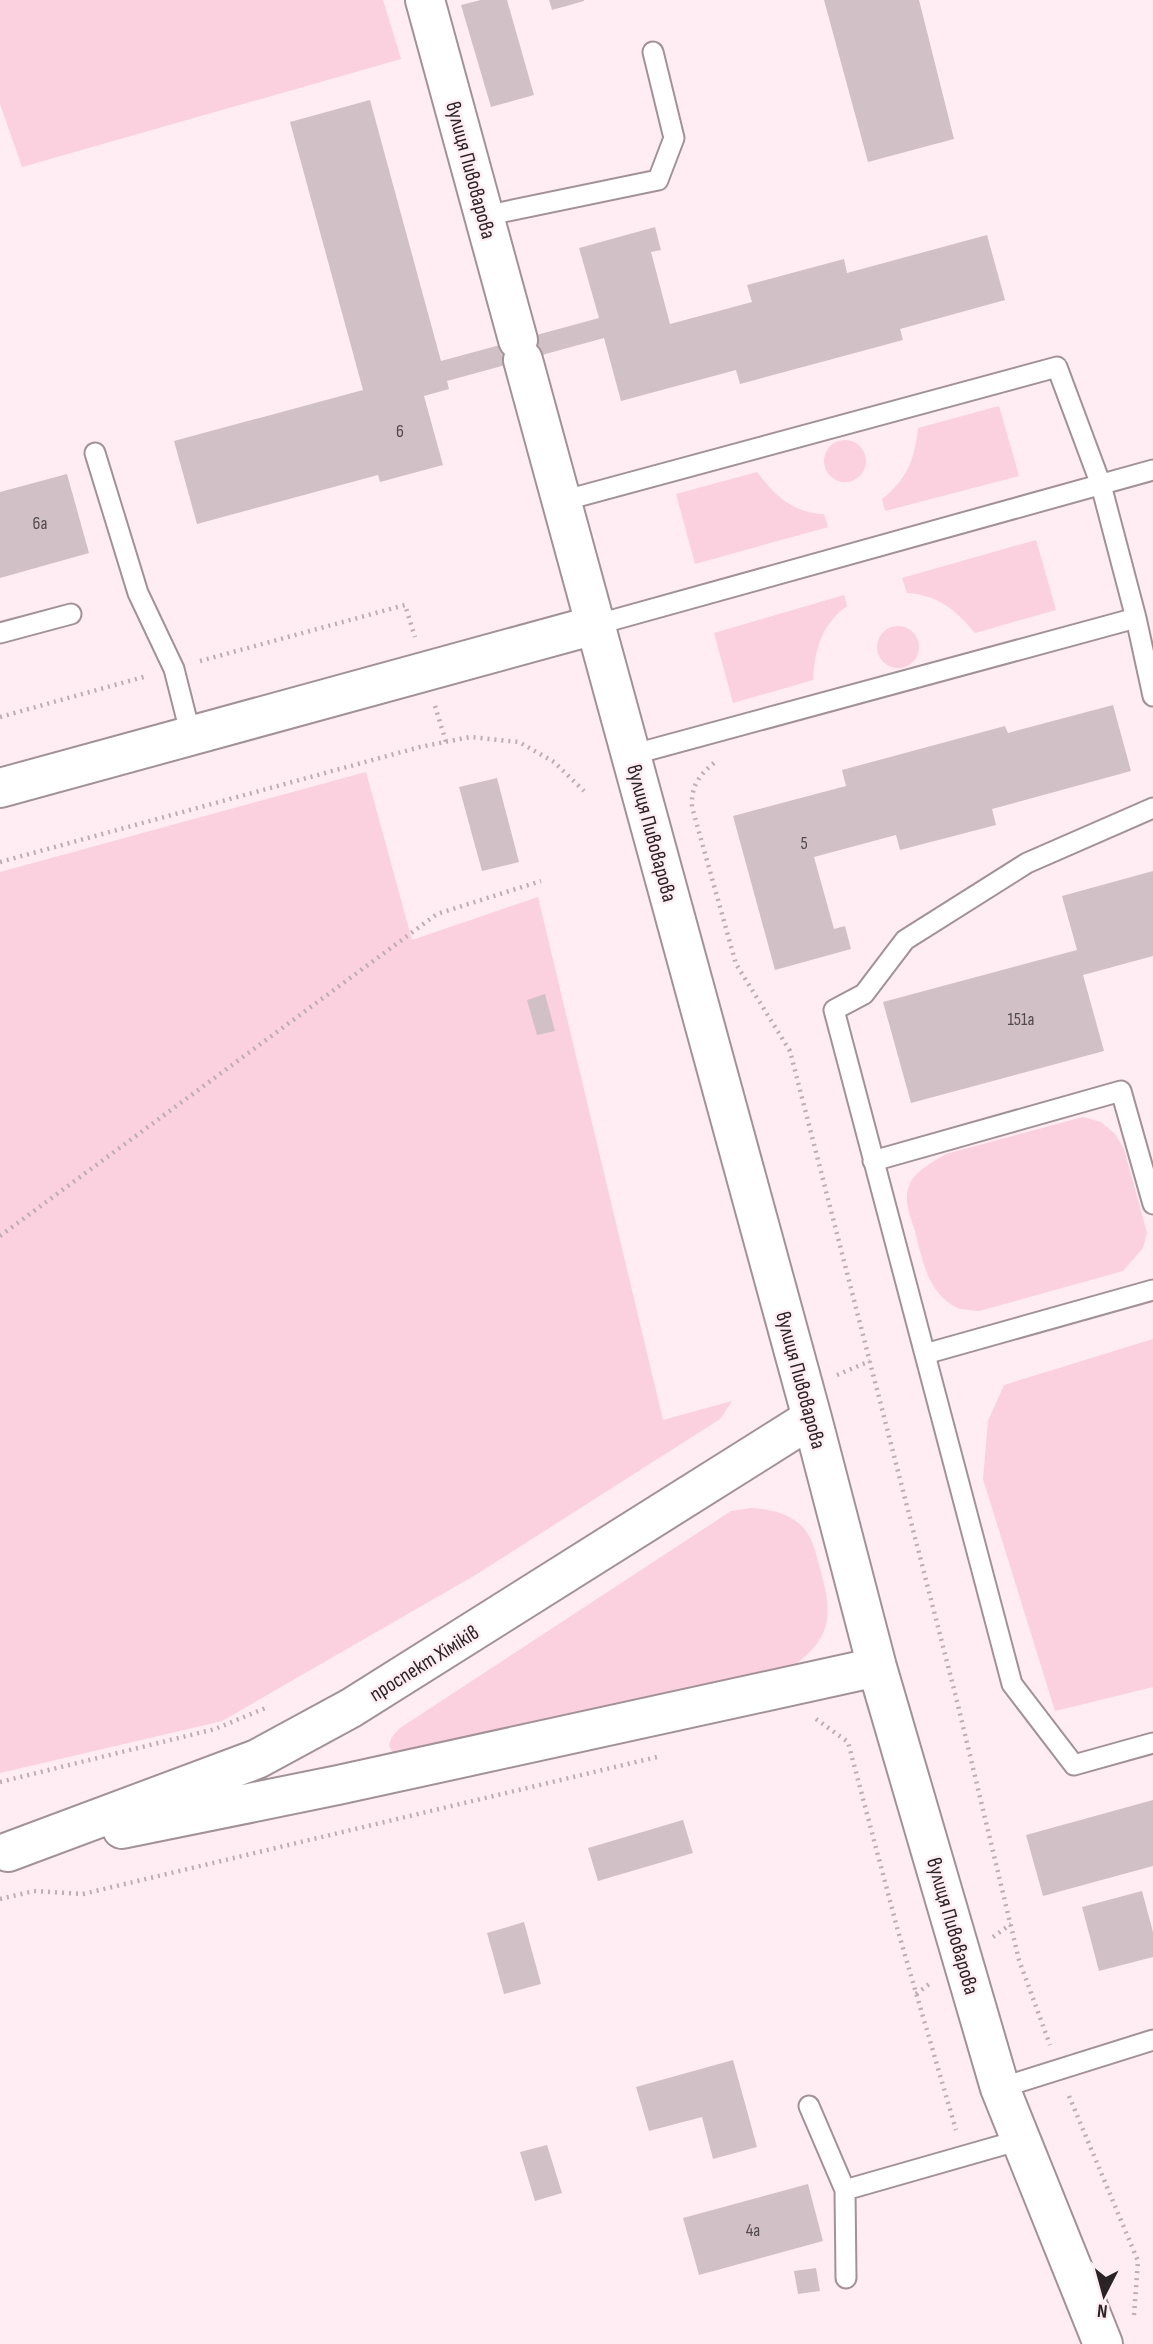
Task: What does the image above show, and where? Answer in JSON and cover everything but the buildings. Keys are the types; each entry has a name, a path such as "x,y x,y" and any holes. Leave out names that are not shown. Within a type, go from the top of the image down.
{"street":[{"name":"вулиця Пивоварова","path":"425,0 808,1403 877,1667 1000,2088 1103,2344"},
{"path":"0,788 595,625"},
{"name":"проспект Хіміків","path":"4,1853 257,1759 351,1708 808,1403"},
{"name":"проспект Хіміків","path":"4,1853 338,1785 877,1667"}],"lane":[{"path":"484,216 658,180 674,138 653,52"},
{"path":"562,501 1058,367 1101,485 1136,618 1153,696"},
{"path":"95,453 138,593 174,668 191,736"},
{"path":"595,625 1153,470"},
{"path":"0,633 71,614"},
{"path":"631,755 1136,618"},
{"path":"1153,808 1027,863 927,926 905,940 864,994 834,1010 1013,1684 1074,1765 1153,1743"},
{"path":"873,1161 1121,1091 1153,1204"},
{"path":"925,1354 1153,1290"},
{"path":"1000,2088 1153,2040"},
{"path":"809,2106 845,2190 846,2278"},
{"path":"845,2190 1020,2140"}],"path":[{"path":"0,862 420,747 470,737 519,742 554,762 584,791"},
{"path":"714,763 701,774 691,791 692,807 736,964 790,1051 956,1697 1019,1960 1058,2070 1138,2261 1133,2319"},
{"path":"0,1236 437,914 541,881"},
{"path":"808,1403 870,1360"},
{"path":"0,1782 215,1729 273,1706"},
{"path":"803,1722 816,1719 848,1742 898,1931 964,2156"},
{"path":"0,1899 34,1891 83,1894 669,1754"}],"shaded area":[{"path":"0,0 383,0 401,59 22,167 0,104"},
{"path":"999,406 1019,476 885,511 882,499 904,476 915,449 918,428"},
{"path":"845,440 860,446 866,461 860,476 845,482 830,476 824,461 830,446"},
{"path":"757,472 786,502 803,510 824,514 828,527 695,564 676,494"},
{"path":"1036,540 1056,610 975,633 946,605 928,597 907,593 902,578"},
{"path":"844,595 847,606 831,621 821,638 813,680 733,703 714,633"},
{"path":"898,626 913,632 919,647 913,662 898,668 883,662 877,647 883,632"},
{"path":"366,772 412,940 538,897 663,1420 732,1401 720,1419 477,1574 222,1721 0,1773 0,872"},
{"path":"1083,1117 1101,1122 1115,1134 1124,1149 1147,1233 1143,1248 1123,1271 979,1311 958,1308 948,1302 928,1275 910,1216 907,1194 913,1178 923,1168 946,1154"},
{"path":"1153,1339 1153,1687 1055,1711 983,1479 988,1421 1004,1385"},
{"path":"751,1508 775,1512 797,1522 814,1547 826,1596 827,1622 817,1644 793,1666 398,1756 392,1752 389,1745 400,1728 731,1511"}]}
